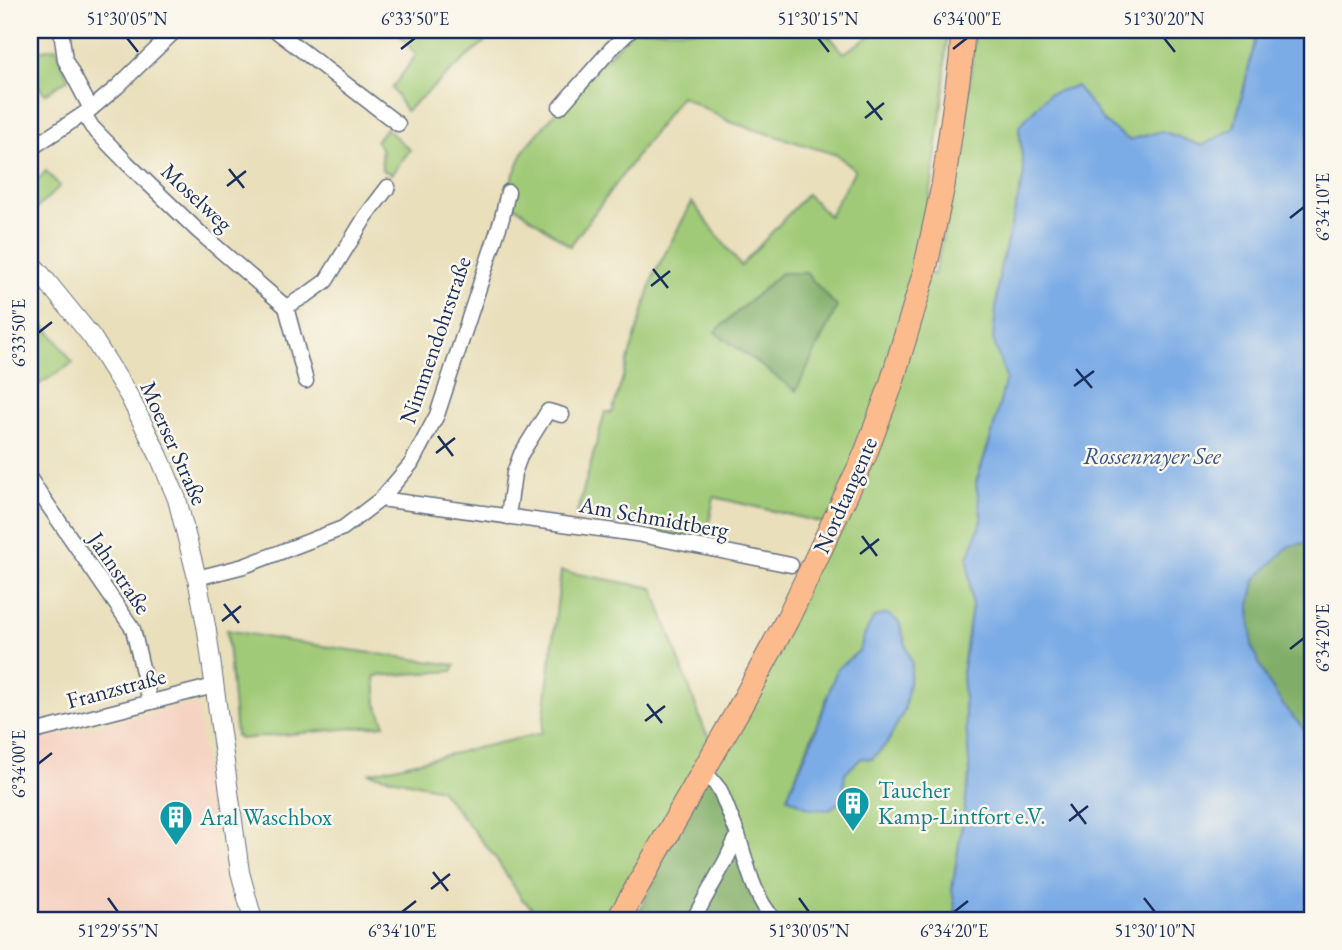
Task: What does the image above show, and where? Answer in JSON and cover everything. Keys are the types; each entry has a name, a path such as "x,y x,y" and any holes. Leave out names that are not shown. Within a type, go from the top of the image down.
{"main road":[{"name":"Nordtangente","path":"618,920 788,618 865,455 890,388 924,274 943,186 961,59 962,30"}],"street":[{"name":"Moselweg","path":"61,30 65,60 92,127 198,231 286,307"},
{"path":"30,149 87,112 176,30"},
{"path":"275,30 398,124"},
{"path":"561,107 631,30"},
{"path":"306,381 286,307 326,281 366,216 388,187"},
{"name":"Nimmendohrstraße","path":"197,578 244,566 343,528 381,499 411,464 437,415 502,218 508,192"},
{"name":"Moerser Straße","path":"30,262 92,337 129,396 177,499 207,631 240,872 253,920"},
{"path":"509,517 514,473 521,454 548,411 562,415"},
{"name":"Jahnstraße","path":"30,479 132,629 150,702"},
{"name":"Am Schmidtberg","path":"381,499 636,534 791,565"},
{"name":"Franzstraße","path":"30,733 214,686"},
{"path":"704,770 720,790 760,900 775,920"},
{"path":"693,920 737,835"}],"shaded area":[{"path":"186,706 198,709 209,810 232,920 30,920 30,741"}],"green space":[{"path":"396,30 498,30 406,111 392,88 416,55"},
{"path":"633,30 824,30 844,53 879,30 947,30 944,88 932,183 914,267 934,275 955,184 975,30 1258,30 1234,128 1202,146 1162,131 1129,140 1104,122 1076,86 1019,128 1024,175 1000,269 1007,380 976,482 982,520 968,558 972,607 962,674 970,773 952,890 956,912 953,920 767,920 720,790 618,920 546,920 522,899 495,857 440,789 368,773 542,733 561,571 653,588 705,731 718,747 832,525 714,497 706,540 576,517 605,412 612,413 654,275 692,202 741,266 807,194 829,216 855,170 837,155 730,122 681,96 570,246 504,198 524,150 560,107","holes":["899,622 912,665 904,711 887,744 872,759 862,757 845,773 787,797 837,669 860,650 864,636"]},
{"path":"56,48 68,79 45,94 37,84 30,90 30,60 36,51"},
{"path":"386,128 410,150 392,174 382,170 381,148 376,141"},
{"path":"46,171 60,186 30,215 30,188"},
{"path":"781,273 806,273 837,307 796,391 715,332"},
{"path":"37,317 73,363 30,390 30,322"},
{"path":"1312,542 1312,741 1266,679 1252,647 1250,605 1255,580 1289,546"},
{"path":"227,630 455,665 453,671 375,676 377,704 385,725 240,739 236,735"},
{"path":"704,770 720,790 767,920 635,920"}],"water":[{"name":"Rossenrayer See","path":"1258,30 1312,30 1312,542 1289,546 1255,580 1250,605 1252,647 1266,679 1312,741 1312,920 953,920 956,912 952,890 970,773 962,674 972,607 968,558 982,520 976,483 1006,378 993,339 1000,269 1024,175 1019,126 1049,94 1076,86 1104,122 1129,140 1162,131 1202,146 1234,128"},
{"path":"887,614 899,622 912,665 904,711 887,743 872,759 862,758 845,773 843,799 829,810 811,809 787,797 816,731 837,669 860,650 874,617"}],"place":[{"name":"Taucher Kamp-Lintfort e.V.","path":"853,833"},
{"name":"Aral Waschbox","path":"176,847"}]}
